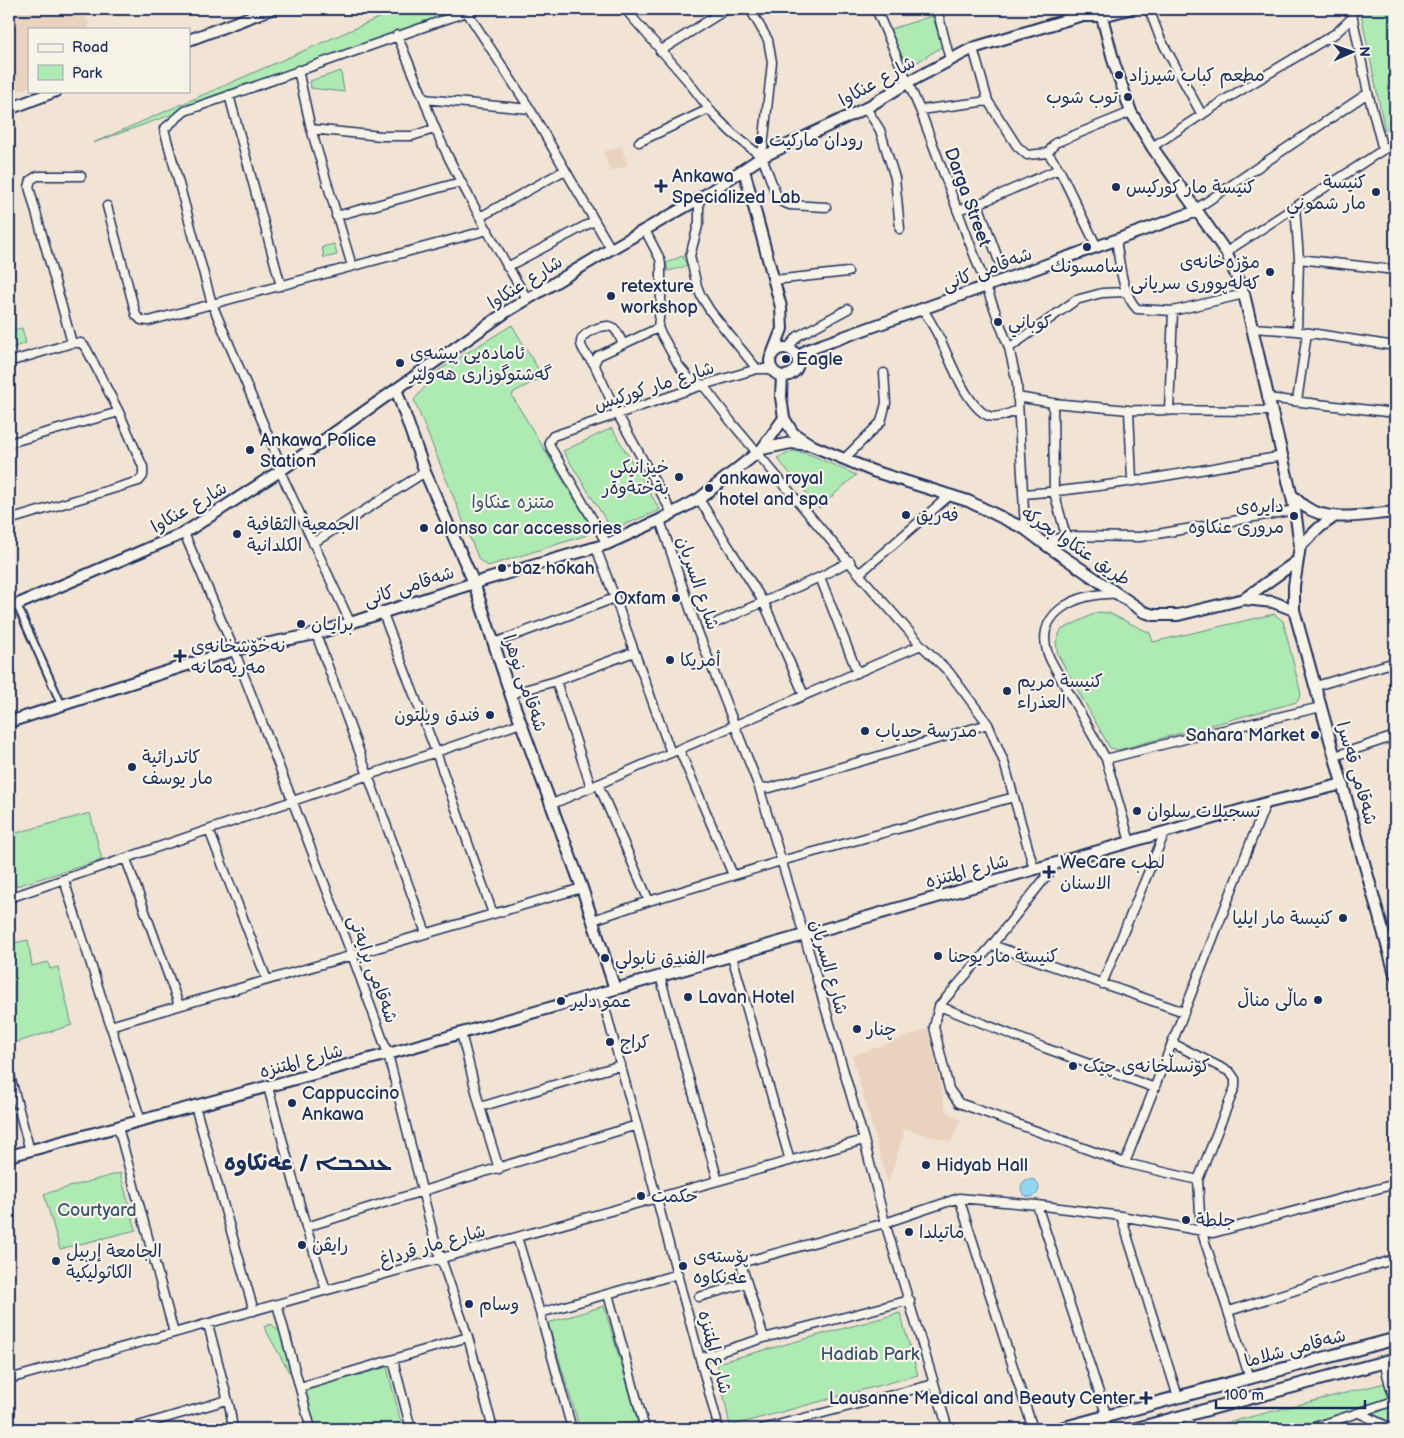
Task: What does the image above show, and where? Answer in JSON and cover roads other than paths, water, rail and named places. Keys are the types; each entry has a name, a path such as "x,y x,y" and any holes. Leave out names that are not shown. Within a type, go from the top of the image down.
{"main road":[{"name":"شەقامی شلاما","path":"1059,1429 1395,1339"},
{"name":"شەقامی شلاما","path":"1135,1429 1395,1359"}],"street":[{"path":"190,40 271,9"},
{"path":"350,622 280,471 276,456 212,304 164,129 185,111 466,10 475,9"},
{"path":"625,9 687,80 709,110 732,133 762,157"},
{"path":"660,51 727,9"},
{"path":"752,9 768,40 772,62 762,157 776,194 782,202 790,205 826,207"},
{"name":"Darga Street","path":"876,9 920,110 1009,348 1017,383 1025,529"},
{"path":"937,9 950,60"},
{"name":"شارع عنكاوا","path":"1076,17 1089,9"},
{"name":"شارع عنكاوا","path":"13,606 184,534 280,471 527,298 699,199 762,157 866,108 973,48 1076,17 1129,9"},
{"path":"1149,9 1160,38 1202,115"},
{"path":"1351,9 1368,93 1383,150"},
{"path":"466,10 530,109 611,249"},
{"path":"1101,12 1114,63 1131,112 1152,147 1226,252 1244,294 1293,496 1300,546"},
{"path":"1152,147 1336,33 1352,18"},
{"path":"397,35 424,99 434,129 507,267 527,298"},
{"path":"973,48 988,101 1017,146 1027,155 1048,153 1055,143 1131,112"},
{"path":"298,70 311,129 352,266"},
{"path":"9,110 54,92"},
{"path":"1196,210 1368,93"},
{"path":"229,95 281,286"},
{"path":"424,99 530,109"},
{"path":"920,110 988,101"},
{"path":"866,108 880,130 893,171 900,229"},
{"path":"640,142 709,110"},
{"path":"311,129 381,136 412,136 434,129"},
{"path":"1226,252 1395,142"},
{"path":"1048,153 1059,169 1097,247"},
{"path":"958,210 978,204 1059,169"},
{"path":"480,217 565,170"},
{"path":"744,170 774,280 782,318 782,329 773,352 770,360 771,369 778,375 791,374 797,367 797,354 788,348 780,348 773,352"},
{"path":"72,343 29,187 31,180 37,176 81,176"},
{"path":"336,216 461,182"},
{"path":"699,199 699,222 690,256 697,286 701,296 712,312 757,369"},
{"path":"978,204 1000,264"},
{"path":"107,206 136,315 140,320 149,321 488,230"},
{"path":"1295,207 1299,259 1297,331"},
{"name":"شەقامی کانی","path":"797,367 802,355 807,350 1196,210"},
{"path":"507,267 594,221"},
{"path":"645,230 660,259 661,265 661,299 658,328 679,366 690,379 703,385 760,451 859,574 922,645 949,672 988,724 1004,762 1034,870"},
{"path":"1116,240 1126,292 1137,309 1173,311 1244,294"},
{"path":"1299,259 1395,270"},
{"path":"774,280 848,272"},
{"path":"1009,348 1076,300 1102,294 1126,292"},
{"path":"924,309 941,339 963,388 976,405 990,416 1006,415 1018,410"},
{"path":"788,348 798,336 848,310"},
{"path":"1169,411 1173,311"},
{"path":"623,344 615,329 610,326 604,326 586,334 580,341 581,347 594,364 617,413 672,513"},
{"path":"594,364 598,356 658,328"},
{"path":"1252,328 1297,331 1395,346"},
{"path":"1297,401 1307,333"},
{"path":"9,362 72,343 80,343 86,348 119,412 143,467 143,476 138,481 9,520"},
{"name":"شارع مار كوركيس","path":"607,544 551,448 549,442 552,436 703,385 757,369 771,369"},
{"path":"845,458 881,422 886,403 884,373"},
{"path":"782,376 781,397 784,418"},
{"name":"شەقامی نوهرا","path":"396,389 425,472 474,583 510,694 582,888 615,989"},
{"path":"1017,397 1053,403 1130,410 1271,411"},
{"path":"1268,398 1395,413"},
{"path":"1053,403 1054,492 1066,536"},
{"path":"1130,410 1132,481"},
{"path":"9,443 119,412"},
{"name":"شەقامی کانی","path":"9,722 234,650 316,634 382,611 607,544 660,520 699,499 760,451 784,418"},
{"name":"طريق عنكاوا بحركه","path":"784,418 793,433 814,446 874,471 968,501 1025,529 1144,612 1154,615 1178,615 1244,600 1297,561"},
{"path":"760,451 791,443 814,446"},
{"path":"1023,494 1054,492 1132,481 1283,456"},
{"path":"313,543 425,472"},
{"path":"859,574 950,495"},
{"path":"1293,496 1304,506 1315,512 1334,517 1395,512"},
{"path":"699,499 764,603 804,695"},
{"path":"1046,545 1066,536 1140,537 1295,510"},
{"path":"1300,546 1320,526 1334,517"},
{"name":"شارع السريان","path":"660,520 698,632 736,725 759,788 804,935 864,1140 886,1223 948,1429"},
{"name":"شەقامی برایەتی","path":"184,534 234,650 352,955 388,1054 423,1192 468,1337 493,1429"},
{"name":"شەقامی قەسرا","path":"1300,546 1297,561 1294,610 1395,970"},
{"path":"596,548 634,652 675,751 733,875"},
{"path":"718,622 764,603 850,562"},
{"path":"820,577 857,672"},
{"path":"1118,594 1091,595 1068,604 1051,618 1046,628 1044,640 1051,660 1106,759 1130,842"},
{"path":"494,643 615,598"},
{"path":"1244,600 1273,602 1294,610"},
{"path":"13,606 62,706"},
{"path":"382,611 436,752 493,914"},
{"path":"316,634 426,933"},
{"path":"550,805 922,645"},
{"path":"510,694 634,652"},
{"path":"1316,686 1395,662"},
{"path":"556,680 595,786 649,900"},
{"path":"1106,759 1185,738 1321,708"},
{"path":"9,898 521,723"},
{"path":"759,788 770,788 988,724"},
{"path":"1335,756 1395,736"},
{"name":"شارع المتنزه","path":"9,1156 388,1054 1266,803 1343,784"},
{"path":"593,920 649,900 733,875 1014,797"},
{"path":"1125,1163 1266,803"},
{"path":"209,830 267,980"},
{"path":"1102,984 1165,832"},
{"path":"126,859 179,1005"},
{"path":"1057,863 992,945 938,1006 934,1027 949,1089 959,1103 1125,1163 1198,1180"},
{"path":"64,880 141,1121"},
{"path":"110,1026 582,888"},
{"path":"992,945 1184,1012"},
{"path":"732,956 790,1161"},
{"path":"660,976 718,1181"},
{"name":"شارع المتنزه","path":"601,993 719,1429"},
{"path":"938,1006 1155,1088"},
{"path":"461,1033 480,1107 499,1169"},
{"path":"1172,1043 1230,1072 1235,1079 1235,1087 1198,1180 1201,1230 1250,1378"},
{"path":"480,1107 621,1065"},
{"path":"9,1072 10,1083 30,1151"},
{"path":"268,1087 306,1227 326,1290"},
{"path":"195,1106 254,1310"},
{"path":"306,1227 637,1125"},
{"path":"118,1127 174,1333"},
{"name":"شارع مار قرداغ","path":"9,1379 864,1140"},
{"path":"764,1338 742,1267 744,1262 886,1223 960,1198 1037,1205 1121,1216 1213,1233 1395,1184"},
{"path":"960,1198 1034,1429"},
{"path":"1037,1205 1107,1416"},
{"path":"1121,1216 1178,1397"},
{"path":"517,1237 572,1429"},
{"path":"1228,1311 1395,1260"},
{"path":"540,1313 678,1274"},
{"path":"699,1297 747,1283"},
{"path":"608,1294 645,1429"},
{"path":"700,1358 764,1338 910,1300"},
{"path":"277,1304 311,1429"},
{"path":"208,1324 227,1400 232,1429"},
{"path":"300,1387 468,1337"},
{"path":"393,1360 411,1429"},
{"path":"1309,1429 1324,1427 1395,1403 1384,1362"},
{"path":"762,1429 934,1384"},
{"path":"128,1429 155,1425 227,1400"},
{"path":"1361,1414 1394,1429"},
{"path":"1187,1415 1190,1429"}],"water":[{"path":"1030,1179 1036,1182 1039,1188 1036,1194 1030,1197 1024,1194 1021,1188 1024,1182"}],"place":[{"name":"مطعم كباب شيرزاد","path":"1119,75"},
{"name":"توب شوب","path":"1128,97"},
{"name":"رودان ماركيت","path":"759,140"},
{"name":"Ankawa Specialized Lab","path":"661,186"},
{"name":"كنيسة مار كوركيس","path":"1116,187"},
{"name":"كنيسة مار شموني","path":"1376,192"},
{"name":"سامسونك","path":"1087,247"},
{"name":"مۆزەخانەی کەلەپووری سریانی","path":"1270,272"},
{"name":"retexture workshop","path":"611,296"},
{"name":"كوباني","path":"998,322"},
{"name":"Eagle","path":"786,359"},
{"name":"ئاماده‌یی پیشه‌ی گه‌شتوگوزاری هه‌ولێر","path":"400,363"},
{"name":"Ankawa Police Station","path":"250,450"},
{"name":"خيزانيكي بةختةوةر","path":"679,477"},
{"name":"ankawa royal hotel and spa","path":"709,488"},
{"name":"فەریق","path":"906,515"},
{"name":"دایرەی مروری عنکاوە","path":"1294,516"},
{"name":"alonso car accessories","path":"424,528"},
{"name":"الجمعية الثقافية الكلدانية","path":"237,534"},
{"name":"baz hokah","path":"502,568"},
{"name":"Oxfam","path":"676,598"},
{"name":"برایـان","path":"301,624"},
{"name":"نەخۆشخانەی مەریەمانە","path":"180,656"},
{"name":"أمريكا","path":"670,660"},
{"name":"كنيسة مريم العذراء","path":"1007,691"},
{"name":"فندق ویلتون","path":"490,715"},
{"name":"مدرسة حدياب","path":"865,731"},
{"name":"Sahara Market","path":"1315,735"},
{"name":"كاتدرائية مار يوسف","path":"132,767"},
{"name":"تسجيلات سلوان","path":"1137,811"},
{"name":"WeCare لطب الاسنان","path":"1049,872"},
{"name":"كنيسة مار ايليا","path":"1343,918"},
{"name":"كنيسة مار يوحنا","path":"938,956"},
{"name":"الفندق نابولي","path":"605,958"},
{"name":"Lavan Hotel","path":"688,997"},
{"name":"ماڵی مناڵ","path":"1318,1000"},
{"name":"عمو دلير","path":"561,1001"},
{"name":"چنار","path":"857,1029"},
{"name":"كراج","path":"610,1042"},
{"name":"کونسڵخانەی چیک","path":"1073,1066"},
{"name":"Cappuccino Ankawa","path":"292,1103"},
{"name":"Hidyab Hall","path":"926,1165"},
{"name":"حكمت","path":"641,1196"},
{"name":"جلطة","path":"1186,1220"},
{"name":"ماتیلدا","path":"909,1232"},
{"name":"رایڤن","path":"302,1245"},
{"name":"الجامعة إربيل الكاثوليكية","path":"56,1261"},
{"name":"پۆسته‌ی عه‌نكاوه‌","path":"683,1266"},
{"name":"وسام","path":"469,1304"},
{"name":"Lausanne Medical and Beauty Center","path":"1146,1398"}],"district":[{"name":"ܥܢܟܒܐ / عەنکاوە","path":"308,1162"}],"park label":[{"name":"متنزه عنكاوا","path":"513,502"},
{"name":"Courtyard","path":"97,1210"},
{"name":"Hadiab Park","path":"870,1354"}]}
